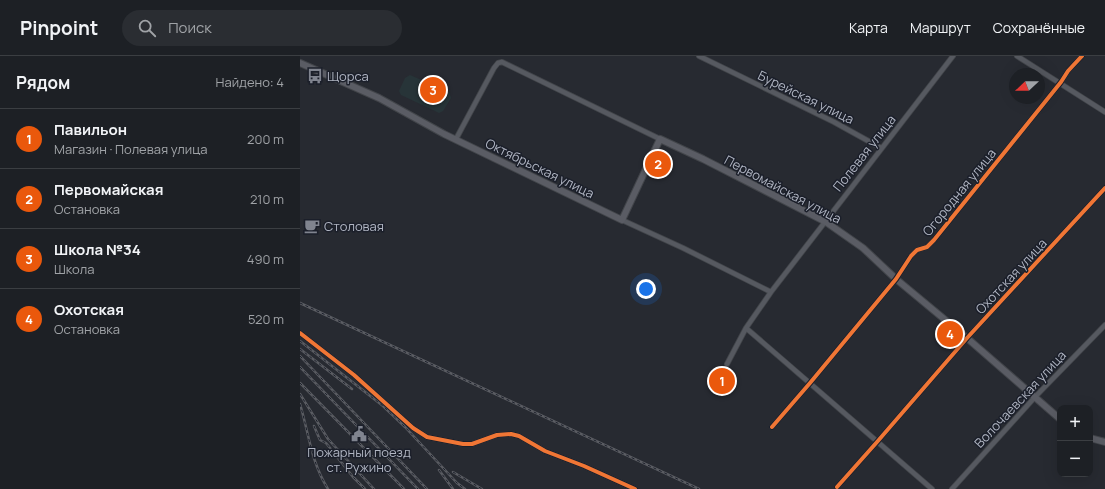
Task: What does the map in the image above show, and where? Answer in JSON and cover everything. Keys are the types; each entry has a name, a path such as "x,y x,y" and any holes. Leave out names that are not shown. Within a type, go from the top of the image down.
{"main road":[{"name":"Октябрьская улица","path":"300,62 378,98 456,139 622,220"},
{"path":"622,220 660,139"},
{"name":"Первомайская улица","path":"660,139 826,222 863,248 896,279 1057,416"},
{"path":"1093,439 1105,442"}],"street":[{"name":"Бурейская улица","path":"699,56 834,122 882,148"},
{"name":"Полевая улица","path":"727,364 746,328 771,292 953,56"},
{"path":"1017,56 1061,82 1105,112"},
{"name":"Огородная улица","path":"772,428 896,279 911,256 917,250 928,246 934,240 1061,82 1068,71 1082,56"},
{"name":"Первомайская улица","path":"456,139 494,68 498,63 502,62 660,139"},
{"name":"Охотская улица","path":"837,487 967,338 1105,188"},
{"name":"Октябрьская улица","path":"622,220 677,245 771,292"},
{"name":"Волочаевская улица","path":"952,489 1035,397 1105,324"},
{"path":"746,328 932,489"},
{"path":"300,333 354,375 413,428 428,438 463,444 472,444 497,435 511,434 519,436 545,451 584,466 635,489"}],"shaded area":[{"path":"410,75 449,92 451,98 443,111 439,113 401,95 399,91 405,78"}],"railway":[{"path":"300,303 699,489"},
{"path":"300,341 383,406 405,427 457,483 465,489"},
{"path":"300,349 352,389"},
{"path":"300,356 427,489"},
{"path":"300,367 418,489"},
{"path":"300,383 404,489"},
{"path":"300,394 328,439 374,489"},
{"path":"300,404 314,458 322,479 328,489"},
{"path":"314,426 320,440 326,443 353,477 365,489"},
{"path":"439,470 453,489"},
{"path":"453,472 482,489"}],"cycle path":[{"path":"772,427 896,279 911,256 917,250 927,247 934,240 1061,82 1068,71 1082,56"},
{"path":"837,487 967,338 1105,188"},
{"path":"300,333 354,375 413,428 427,437 463,444 472,444 497,435 511,434 519,436 545,451 584,466 635,489"}],"place":[{"name":"Щорса","path":"315,76"},
{"name":"Школа №34","path":"433,90"},
{"name":"Первомайская","path":"658,164"},
{"name":"Столовая","path":"312,226"},
{"name":"Охотская","path":"950,334"},
{"name":"Павильон","path":"722,381"},
{"name":"Пожарный поезд ст. Ружино","path":"359,434"}]}
